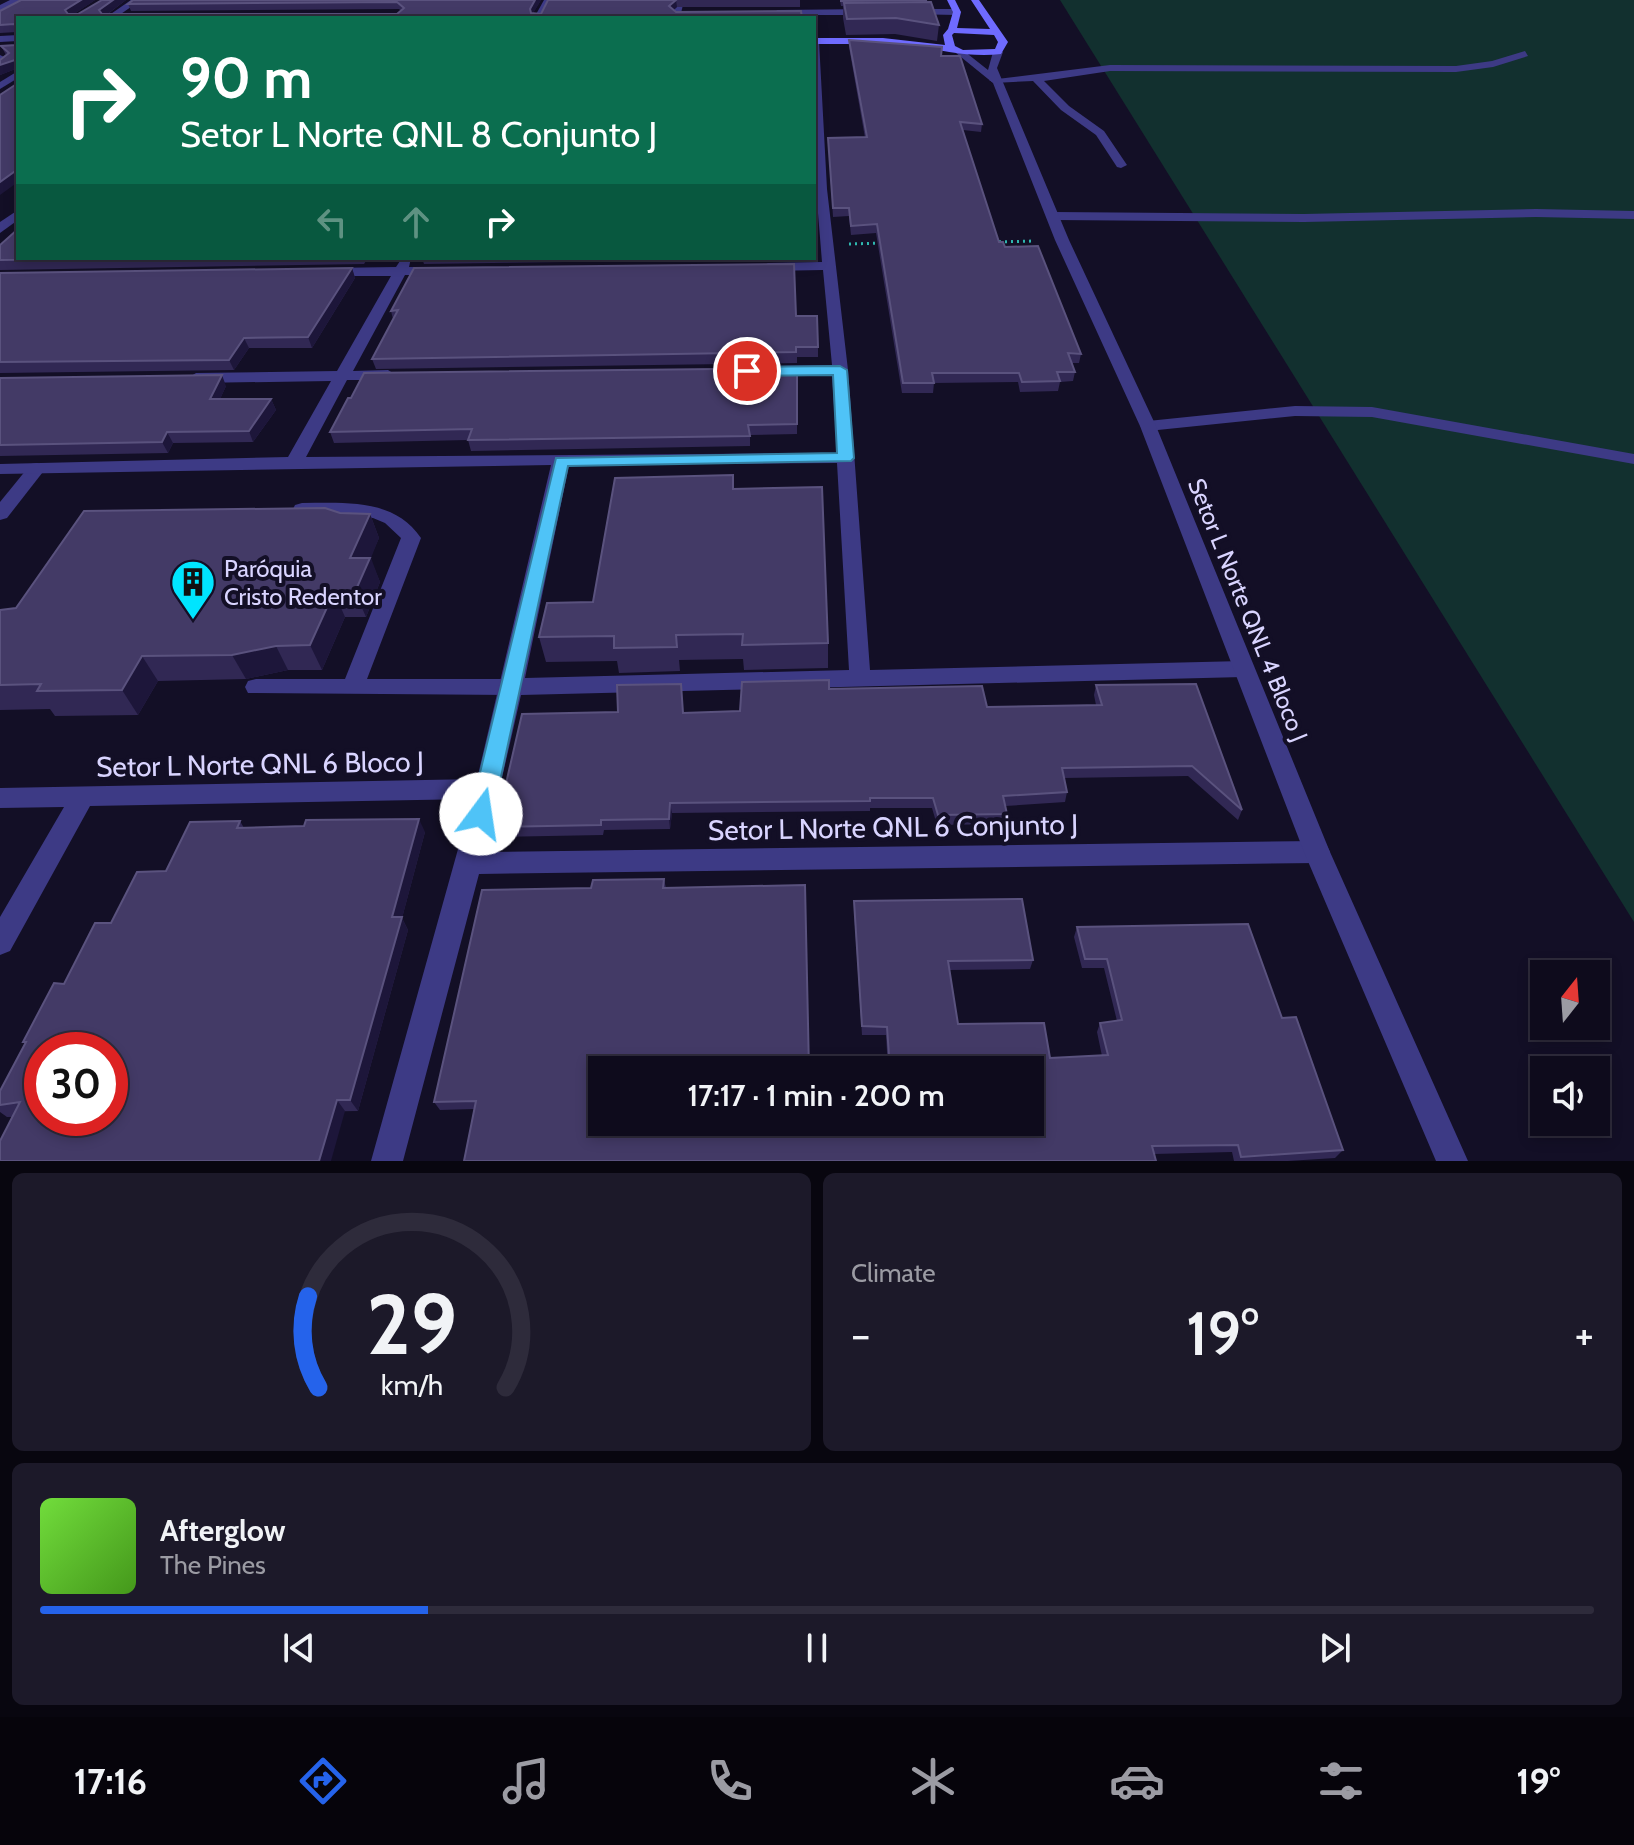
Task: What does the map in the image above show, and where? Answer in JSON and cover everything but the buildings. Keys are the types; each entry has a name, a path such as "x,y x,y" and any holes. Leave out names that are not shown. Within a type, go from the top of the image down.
{"main road":[{"path":"951,0 957,12 949,32 956,51"},
{"path":"883,41 956,51 998,52 1003,42 975,0"},
{"path":"816,41 883,41 949,32 994,32"}],"street":[{"path":"0,8 16,0"},
{"path":"113,16 137,0"},
{"path":"680,0 676,16 692,13"},
{"path":"770,13 879,12"},
{"path":"895,12 957,12"},
{"path":"956,51 994,80 1110,68 1456,69 1493,64 1525,54"},
{"path":"994,80 992,68 998,52"},
{"path":"0,58 5,60 0,65"},
{"path":"1035,78 1065,108 1100,133 1121,165"},
{"name":"Setor L Norte QNL 4 Bloco J","path":"994,80 1062,240 1148,426 1317,852 1452,1161"},
{"path":"816,127 818,189 828,244 840,370 860,678"},
{"path":"1054,216 1304,218 1536,213 1634,215"},
{"path":"0,229 16,216"},
{"path":"294,462 404,265"},
{"path":"313,273 404,265 448,271"},
{"path":"750,267 830,266"},
{"path":"762,371 840,370"},
{"path":"171,378 405,375"},
{"path":"1148,426 1295,411 1372,412 1634,459"},
{"path":"0,469 294,462 846,458"},
{"path":"387,1161 469,863 512,687 561,461"},
{"path":"0,514 37,468"},
{"path":"280,510 364,511 390,517 405,525 411,538 353,687"},
{"path":"256,687 512,687 1243,669"},
{"name":"Setor L Norte QNL 6 Bloco J","path":"0,798 487,789"},
{"path":"0,942 83,797"},
{"name":"Setor L Norte QNL 6 Conjunto J","path":"469,863 1317,852"}],"path":[{"path":"984,242 1062,240"},
{"path":"828,244 891,243"}],"green space":[{"path":"1060,0 1634,0 1634,922"}],"place":[{"name":"Paróquia Cristo Redentor","path":"193,621"}],"route":[{"path":"481,814 561,461 846,458 840,370 747,371"}]}
